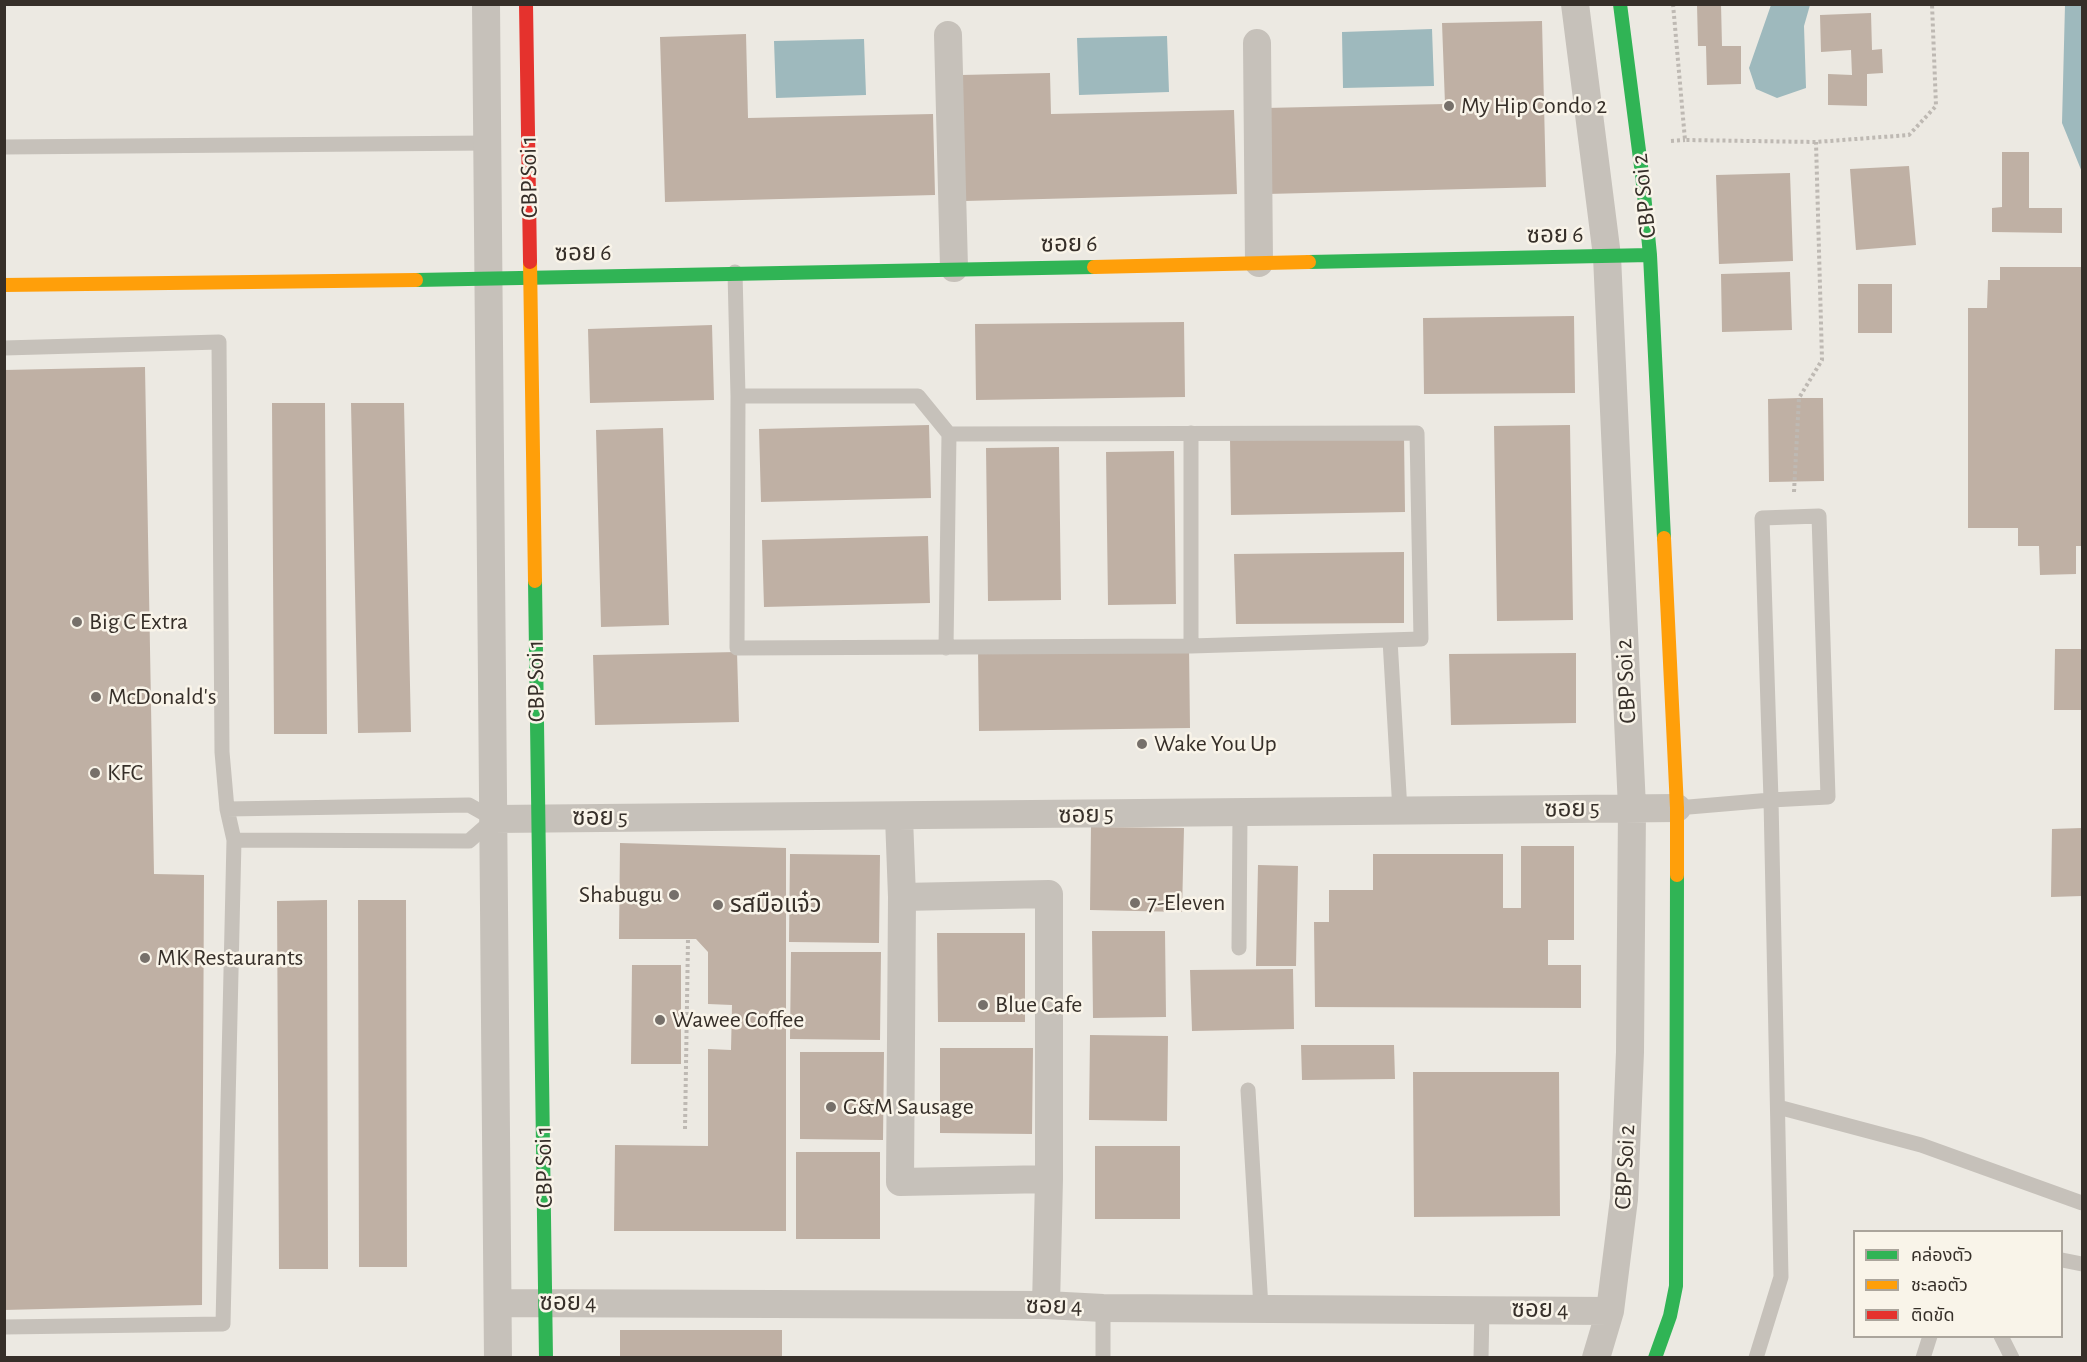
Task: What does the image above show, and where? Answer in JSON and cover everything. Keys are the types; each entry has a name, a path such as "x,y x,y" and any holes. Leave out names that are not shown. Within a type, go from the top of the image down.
{"street":[{"name":"CBP Soi 1","path":"486,4 498,1358"},
{"name":"CBP Soi 1","path":"526,4 546,1358"},
{"name":"CBP Soi 2","path":"1575,4 1607,256 1632,808 1630,1052 1625,1188 1610,1311 1596,1358"},
{"name":"CBP Soi 2","path":"1620,4 1641,163 1650,255 1677,808 1676,1286 1670,1316 1654,1358"},
{"path":"948,35 954,268"},
{"path":"1257,43 1259,262"},
{"name":"ซอย 6","path":"4,285 489,279 735,272 1650,255"},
{"name":"ซอย 5","path":"494,819 1677,808"},
{"path":"899,816 902,897 900,1182 1049,1179"},
{"path":"902,897 1049,894 1049,1179 1046,1305"},
{"name":"ซอย 4","path":"498,1303 1046,1305 1103,1308 1610,1311"}],"lane":[{"path":"4,147 488,143"},
{"path":"735,272 738,396 737,648 1191,646 1421,639 1417,433 949,434"},
{"path":"4,348 219,342 222,752 227,809 234,840 223,1324 4,1327"},
{"path":"738,396 918,396 949,434 946,648"},
{"path":"1191,433 1191,646"},
{"path":"1677,808 1771,800 1827,797 1819,516 1762,518 1771,800 1781,1277 1756,1358"},
{"path":"1390,640 1400,811"},
{"path":"227,809 469,805 494,819 469,842 234,840"},
{"path":"1239,948 1240,813"},
{"path":"1248,1090 1261,1308"},
{"path":"1778,1107 1921,1145 2082,1203"},
{"path":"2063,1260 2082,1264"},
{"path":"1102,1358 1103,1308"},
{"path":"1481,1358 1482,1310"},
{"path":"1923,1358 1929,1338"},
{"path":"2002,1338 2012,1358"}],"path":[{"path":"1673,4 1685,140 1816,142 1909,135 1936,106 1932,4"},
{"path":"1794,517 1799,398 1822,360 1816,142"},
{"path":"684,1129 688,939"}],"water":[{"path":"1771,5 1810,5 1804,26 1806,88 1777,98 1756,89 1749,68"},
{"path":"2065,5 2082,5 2082,172 2062,123"},
{"path":"1432,29 1434,86 1343,88 1342,32"},
{"path":"1167,36 1169,92 1079,95 1077,38"},
{"path":"864,39 866,95 776,98 774,41"}],"building":[{"path":"1697,4 1721,4 1722,46 1741,46 1741,84 1707,85 1706,46 1698,46"},
{"path":"1871,13 1872,50 1882,49 1883,73 1867,74 1867,106 1828,105 1828,74 1852,75 1851,50 1821,52 1820,15"},
{"name":"My Hip Condo 2","path":"1542,21 1546,187 1267,194 1265,108 1445,104 1442,23"},
{"path":"746,34 748,118 933,114 935,195 665,202 660,37"},
{"path":"1050,73 1051,114 1234,110 1237,194 965,201 961,75"},
{"path":"2002,152 2029,152 2029,208 2062,208 2062,233 1992,232 1992,208 2002,207"},
{"path":"1909,166 1916,245 1856,250 1850,169"},
{"path":"1790,173 1793,261 1719,264 1716,175"},
{"path":"2000,267 2082,267 2082,546 2076,546 2076,574 2040,575 2039,546 2018,546 2018,528 1968,528 1968,308 1987,308 1988,280 2000,280"},
{"path":"1790,272 1792,330 1722,332 1721,274"},
{"path":"1858,284 1892,284 1892,333 1858,333"},
{"path":"1574,316 1575,393 1424,394 1423,318"},
{"path":"1184,322 1185,397 976,400 975,324"},
{"path":"712,325 714,400 590,403 588,329"},
{"name":"Big C Extra","path":"145,367 154,874 204,875 202,1305 4,1310 4,370"},
{"path":"1823,398 1824,481 1769,482 1768,399"},
{"path":"272,403 325,403 327,734 274,734"},
{"path":"351,403 404,403 411,732 358,733"},
{"path":"929,425 931,498 761,502 759,429"},
{"path":"1570,425 1573,620 1497,621 1494,426"},
{"path":"663,428 669,625 601,627 596,430"},
{"path":"1404,436 1405,512 1231,515 1230,438"},
{"path":"1059,447 1061,600 988,601 986,448"},
{"path":"1174,451 1176,604 1108,605 1106,452"},
{"path":"928,536 930,603 764,607 762,540"},
{"path":"1404,552 1404,623 1236,624 1234,554"},
{"path":"1189,647 1190,728 979,731 978,649"},
{"path":"2055,649 2082,649 2082,710 2054,710"},
{"path":"737,652 739,722 595,725 593,655"},
{"path":"1576,653 1576,723 1451,725 1449,654"},
{"path":"1091,827 1184,828 1182,912 1090,910"},
{"path":"2082,828 2082,896 2051,897 2052,829"},
{"path":"620,843 786,848 786,1231 614,1231 615,1145 708,1146 708,1049 731,1050 732,1005 708,1004 708,952 696,939 619,939"},
{"path":"1521,846 1574,846 1574,940 1548,940 1548,965 1581,965 1581,1008 1315,1007 1314,922 1329,922 1329,890 1373,890 1373,854 1503,854 1503,908 1521,908"},
{"path":"790,854 880,855 879,943 789,942"},
{"path":"1258,865 1298,866 1296,966 1256,966"},
{"path":"327,900 328,1269 279,1269 277,901"},
{"path":"358,900 406,900 407,1267 359,1267"},
{"path":"1092,931 1165,931 1166,1017 1093,1018"},
{"path":"937,933 1025,933 1025,1022 938,1022"},
{"path":"791,952 881,952 880,1040 790,1039"},
{"path":"632,965 681,965 681,1064 631,1064"},
{"path":"1293,969 1294,1029 1192,1031 1190,970"},
{"path":"1090,1035 1168,1036 1167,1121 1089,1120"},
{"path":"1301,1045 1394,1045 1395,1079 1302,1080"},
{"path":"940,1048 1033,1048 1032,1134 940,1133"},
{"path":"800,1052 884,1052 883,1140 800,1139"},
{"path":"1413,1072 1559,1072 1560,1216 1414,1217"},
{"path":"1095,1146 1180,1146 1180,1219 1095,1219"},
{"path":"796,1152 880,1152 880,1239 796,1239"},
{"path":"620,1330 782,1330 782,1358 620,1358"}],"traffic: fast":[{"path":"1620,4 1650,255 1664,538"},
{"path":"1309,262 1650,255"},
{"path":"416,280 1094,267"},
{"path":"535,581 546,1358"},
{"path":"1655,1358 1670,1316 1676,1286 1677,875"}],"traffic: slow":[{"path":"530,262 535,581"},
{"path":"1094,267 1309,262"},
{"path":"4,285 416,280"},
{"path":"1664,538 1677,808 1677,875"}],"traffic: jam":[{"path":"526,4 530,262"}],"place":[{"name":"My Hip Condo 2","path":"1449,106"},
{"name":"Big C Extra","path":"77,622"},
{"name":"McDonald's","path":"96,697"},
{"name":"Wake You Up","path":"1142,744"},
{"name":"KFC","path":"95,773"},
{"name":"Shabugu","path":"674,895"},
{"name":"7-Eleven","path":"1135,903"},
{"name":"รสมือแจ๋ว","path":"718,905"},
{"name":"MK Restaurants","path":"145,958"},
{"name":"Blue Cafe","path":"983,1005"},
{"name":"Wawee Coffee","path":"660,1020"},
{"name":"G&M Sausage","path":"831,1107"}]}
